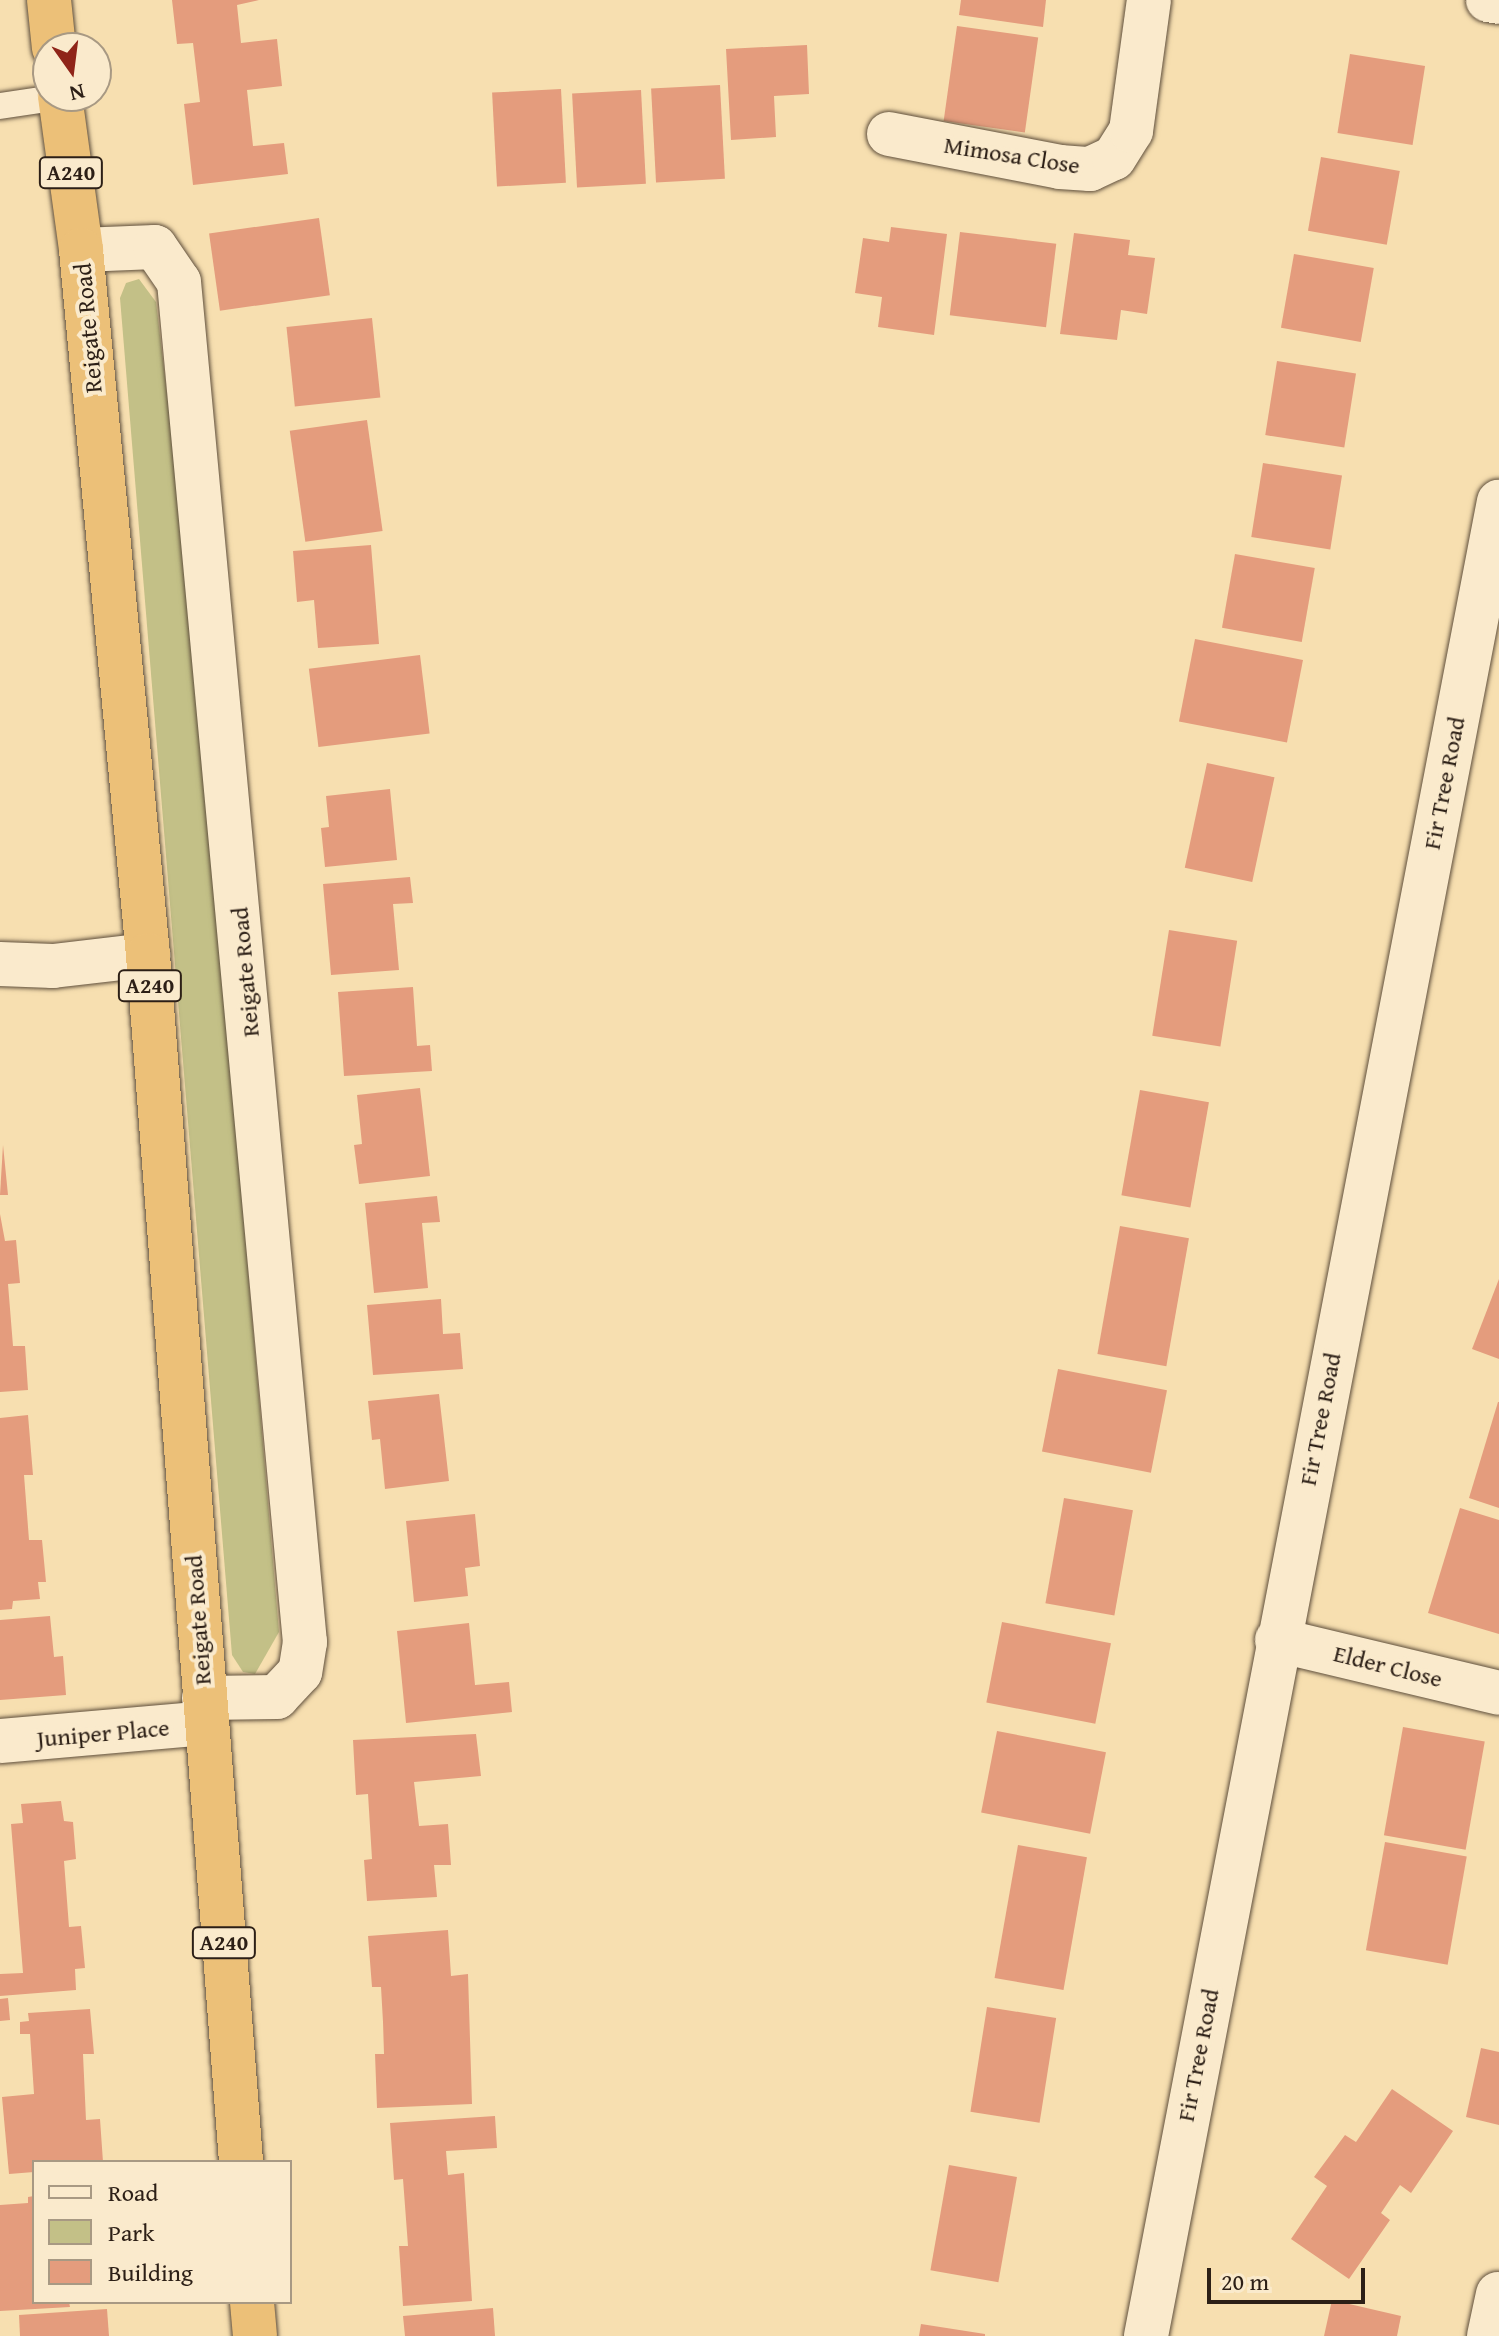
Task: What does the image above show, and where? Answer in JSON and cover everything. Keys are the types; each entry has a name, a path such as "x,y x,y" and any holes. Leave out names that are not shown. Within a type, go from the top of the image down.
{"highway":[{"path":"49,0 52,32"},
{"name":"Reigate Road","path":"62,112 81,250 148,955 241,2160"},
{"path":"252,2304 255,2336"}],"street":[{"name":"Mimosa Close","path":"889,134 1060,167 1090,169 1114,158 1131,131 1149,0"},
{"path":"1488,0 1499,2"},
{"name":"Reigate Road","path":"81,250 155,247 179,282 305,1642 300,1672 277,1697 205,1711"},
{"name":"Fir Tree Road","path":"1146,2336 1277,1640 1499,502"},
{"path":"0,964 53,966 148,955"},
{"name":"Elder Close","path":"1277,1640 1499,1693"},
{"name":"Juniper Place","path":"0,1741 205,1711"},
{"path":"1489,2336 1498,2294"}],"lane":[{"name":"Reigate Road","path":"0,106 32,101"}],"green space":[{"path":"139,279 156,302 189,578 279,1632 255,1674 243,1672 232,1655 120,298 126,283"}],"building":[{"path":"172,0 259,0 237,5 241,43 277,39 282,86 247,90 253,146 284,143 288,174 193,185 184,104 200,102 193,43 177,44"},
{"path":"961,0 1046,0 1043,27 959,15"},
{"path":"957,26 1038,37 1025,132 944,121"},
{"path":"807,45 809,94 774,96 776,137 731,140 726,49"},
{"path":"1350,54 1425,66 1413,145 1337,133"},
{"path":"720,85 725,179 656,182 651,89"},
{"path":"561,89 566,183 497,186 492,93"},
{"path":"641,90 646,184 577,187 572,94"},
{"path":"1321,157 1400,171 1387,245 1308,231"},
{"path":"319,218 330,295 220,311 209,233"},
{"path":"891,227 947,234 934,335 878,327 882,297 855,293 863,238 889,242"},
{"path":"960,232 1056,244 1046,327 950,315"},
{"path":"1074,233 1130,240 1128,255 1155,258 1147,314 1121,310 1117,340 1060,334"},
{"path":"1294,254 1374,268 1361,342 1281,328"},
{"path":"372,318 380,398 295,407 286,327"},
{"path":"1277,361 1356,374 1344,448 1265,435"},
{"path":"367,420 383,531 305,542 290,431"},
{"path":"1263,463 1342,476 1330,550 1251,537"},
{"path":"371,545 379,644 318,648 314,600 297,602 293,551"},
{"path":"1235,554 1315,568 1302,642 1222,628"},
{"path":"1195,639 1303,660 1287,742 1179,721"},
{"path":"420,655 430,733 318,747 309,669"},
{"path":"1207,763 1274,777 1252,882 1185,868"},
{"path":"390,789 397,860 325,867 321,828 329,827 326,796"},
{"path":"410,877 413,903 393,904 399,970 331,975 323,884"},
{"path":"1169,930 1237,941 1220,1046 1152,1036"},
{"path":"413,987 417,1046 430,1045 432,1071 344,1076 338,992"},
{"path":"420,1088 430,1176 359,1184 354,1145 362,1144 357,1095"},
{"path":"1140,1090 1209,1102 1190,1208 1121,1195"},
{"path":"3,1145 8,1195 0,1195"},
{"path":"437,1196 440,1222 422,1223 428,1288 374,1293 365,1203"},
{"path":"0,1214 5,1241 16,1240 20,1283 8,1284 13,1346 25,1346 28,1390 0,1392"},
{"path":"1120,1226 1189,1238 1166,1366 1097,1354"},
{"path":"1499,1279 1499,1359 1472,1349"},
{"path":"441,1299 443,1334 460,1333 463,1369 373,1375 367,1305"},
{"path":"1058,1369 1167,1390 1151,1473 1042,1451"},
{"path":"439,1394 449,1481 385,1489 380,1439 372,1440 368,1401"},
{"path":"1499,1402 1499,1508 1469,1498"},
{"path":"28,1415 33,1475 24,1475 29,1540 42,1540 46,1582 38,1582 40,1599 13,1601 12,1609 0,1610 0,1418"},
{"path":"1064,1498 1133,1510 1114,1616 1045,1603"},
{"path":"1460,1508 1499,1520 1499,1634 1428,1613"},
{"path":"475,1514 480,1566 465,1568 468,1596 414,1602 406,1521"},
{"path":"50,1616 54,1657 63,1656 66,1695 0,1700 0,1620"},
{"path":"1002,1622 1111,1643 1095,1724 986,1702"},
{"path":"469,1623 475,1685 509,1682 512,1712 406,1723 397,1631"},
{"path":"1403,1727 1485,1741 1466,1850 1384,1835"},
{"path":"997,1731 1106,1752 1090,1834 981,1812"},
{"path":"476,1734 481,1776 414,1782 419,1826 448,1824 451,1865 434,1865 437,1897 367,1901 364,1860 372,1859 368,1794 356,1795 353,1740"},
{"path":"61,1801 64,1821 73,1822 76,1859 64,1861 69,1927 81,1926 85,1968 75,1969 76,1990 0,1996 0,1974 23,1973 11,1824 23,1823 21,1804"},
{"path":"1385,1842 1467,1856 1448,1965 1366,1950"},
{"path":"1018,1845 1087,1857 1063,1990 995,1978"},
{"path":"448,1930 451,1976 468,1974 472,2104 377,2108 375,2054 384,2054 383,2022 381,1987 372,1987 368,1936"},
{"path":"8,1998 10,2020 0,2021 0,1999"},
{"path":"987,2007 1056,2018 1040,2123 970,2112"},
{"path":"90,2009 94,2054 83,2054 86,2120 100,2119 103,2160 32,2160 32,2172 9,2174 2,2097 34,2094 30,2034 20,2034 20,2022 29,2021 28,2013"},
{"path":"1481,2048 1499,2052 1499,2125 1466,2117"},
{"path":"1392,2089 1453,2131 1411,2193 1400,2185 1381,2213 1390,2220 1349,2279 1291,2239 1327,2186 1314,2177 1345,2135 1356,2142"},
{"path":"495,2116 497,2148 446,2151 448,2175 464,2173 472,2301 403,2306 399,2246 408,2246 403,2179 394,2180 390,2123"},
{"path":"949,2165 1017,2177 998,2282 930,2270"},
{"path":"32,2196 32,2304 69,2304 70,2307 0,2311 0,2205 28,2203 28,2197"},
{"path":"1332,2300 1401,2316 1397,2336 1324,2336"},
{"path":"493,2308 495,2336 405,2336 403,2316"},
{"path":"107,2309 109,2336 20,2336 19,2315"},
{"path":"921,2324 985,2334 985,2336 919,2336"}]}
